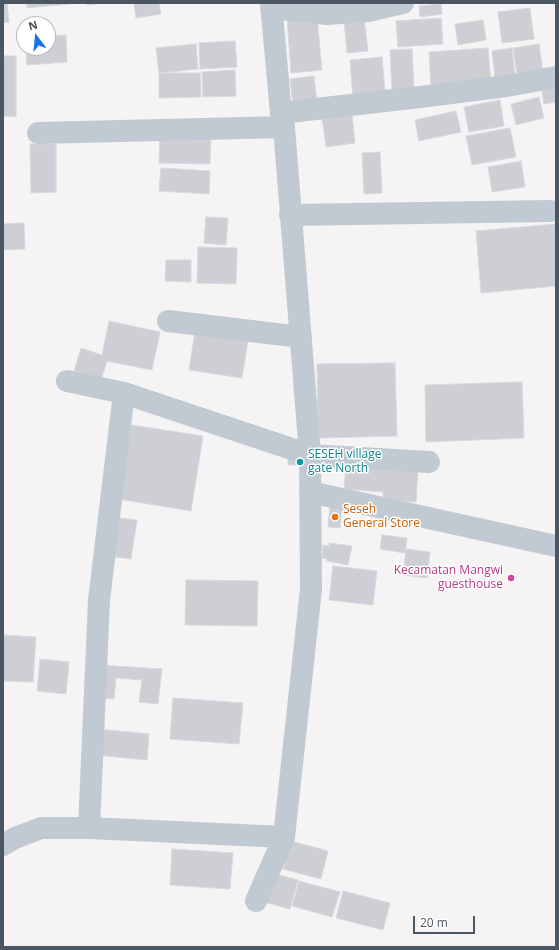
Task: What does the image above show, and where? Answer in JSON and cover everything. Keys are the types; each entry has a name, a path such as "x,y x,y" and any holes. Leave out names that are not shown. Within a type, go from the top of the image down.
{"street":[{"path":"256,901 284,837 311,589 310,455 283,120 271,6 327,14 368,11 403,3"},
{"path":"38,133 283,120 507,86 556,76"},
{"path":"290,215 550,211"},
{"path":"168,321 301,337"},
{"path":"67,381 124,393 310,455 429,462"},
{"path":"89,828 99,600 124,393"},
{"path":"310,492 556,546"},
{"path":"3,845 15,838 41,828 89,828 284,837"}],"building":[{"path":"3,3 7,3 9,22 3,23"},
{"path":"27,3 69,3 69,4 27,8"},
{"path":"87,3 104,3 87,5"},
{"path":"134,3 159,3 161,14 136,18"},
{"path":"441,4 442,14 420,17 419,6"},
{"path":"530,8 534,39 502,43 498,12"},
{"path":"317,16 322,70 291,73 287,18"},
{"path":"364,18 368,51 347,53 344,20"},
{"path":"441,18 443,44 398,47 396,21"},
{"path":"483,20 486,40 458,45 455,24"},
{"path":"66,35 67,62 27,65 26,56 56,56 56,36"},
{"path":"235,41 237,67 200,69 199,43"},
{"path":"196,44 198,69 159,73 156,48"},
{"path":"539,44 543,72 517,75 513,48"},
{"path":"488,48 491,84 431,88 429,52"},
{"path":"512,48 515,75 495,78 492,51"},
{"path":"412,49 414,91 392,92 390,50"},
{"path":"3,56 16,56 16,117 3,116"},
{"path":"382,57 385,93 353,98 350,60"},
{"path":"235,70 236,96 203,97 202,72"},
{"path":"159,73 200,73 201,97 159,98"},
{"path":"314,76 317,102 293,105 290,79"},
{"path":"556,83 556,102 544,104 541,86"},
{"path":"539,97 544,118 516,125 511,104"},
{"path":"500,100 504,126 469,132 464,107"},
{"path":"456,111 461,132 419,141 415,120"},
{"path":"352,114 355,143 326,147 322,118"},
{"path":"510,128 516,157 472,165 466,136"},
{"path":"160,133 211,134 210,164 159,163"},
{"path":"30,144 56,144 56,192 31,193"},
{"path":"380,152 382,193 364,194 362,153"},
{"path":"521,161 525,187 492,192 488,167"},
{"path":"161,168 210,171 209,194 159,191"},
{"path":"206,217 228,218 226,245 204,243"},
{"path":"24,223 25,249 3,250 3,224"},
{"path":"556,224 556,286 481,293 476,231"},
{"path":"198,247 237,248 236,284 197,283"},
{"path":"166,260 191,260 191,282 165,281"},
{"path":"109,321 160,332 152,370 107,361 101,380 74,371 81,348 102,355"},
{"path":"195,332 248,340 242,378 189,370"},
{"path":"395,363 397,436 318,438 317,364"},
{"path":"522,382 524,438 426,442 425,385"},
{"path":"125,424 203,436 191,511 112,498"},
{"path":"288,458 314,465 288,465"},
{"path":"346,464 418,469 416,502 383,500 383,492 344,489"},
{"name":"Seseh General Store","path":"330,506 342,507 340,528 328,527"},
{"path":"112,517 137,520 131,559 107,556"},
{"path":"382,535 407,538 405,553 380,549"},
{"path":"329,543 352,546 348,565 327,561 327,559 322,558 323,545 329,546"},
{"path":"406,549 430,552 427,578 403,575"},
{"path":"333,566 377,571 373,605 329,600"},
{"path":"186,580 258,581 257,626 185,625"},
{"path":"3,635 36,637 33,682 3,681"},
{"path":"40,659 69,662 66,694 37,691"},
{"path":"99,665 162,669 158,704 139,702 142,680 116,678 114,699 97,698"},
{"path":"173,698 243,703 239,744 170,739"},
{"path":"98,729 149,734 147,760 95,755"},
{"path":"291,841 328,851 321,879 283,869"},
{"path":"172,849 233,853 230,889 170,885"},
{"path":"272,873 298,880 290,909 264,902"},
{"path":"299,881 340,892 332,917 292,906"},
{"path":"343,891 390,903 383,930 336,918"}],"place":[{"name":"SESEH village gate North","path":"300,462"},
{"name":"Seseh General Store","path":"335,517"},
{"name":"Kecamatan Mangwi guesthouse","path":"511,578"}]}
